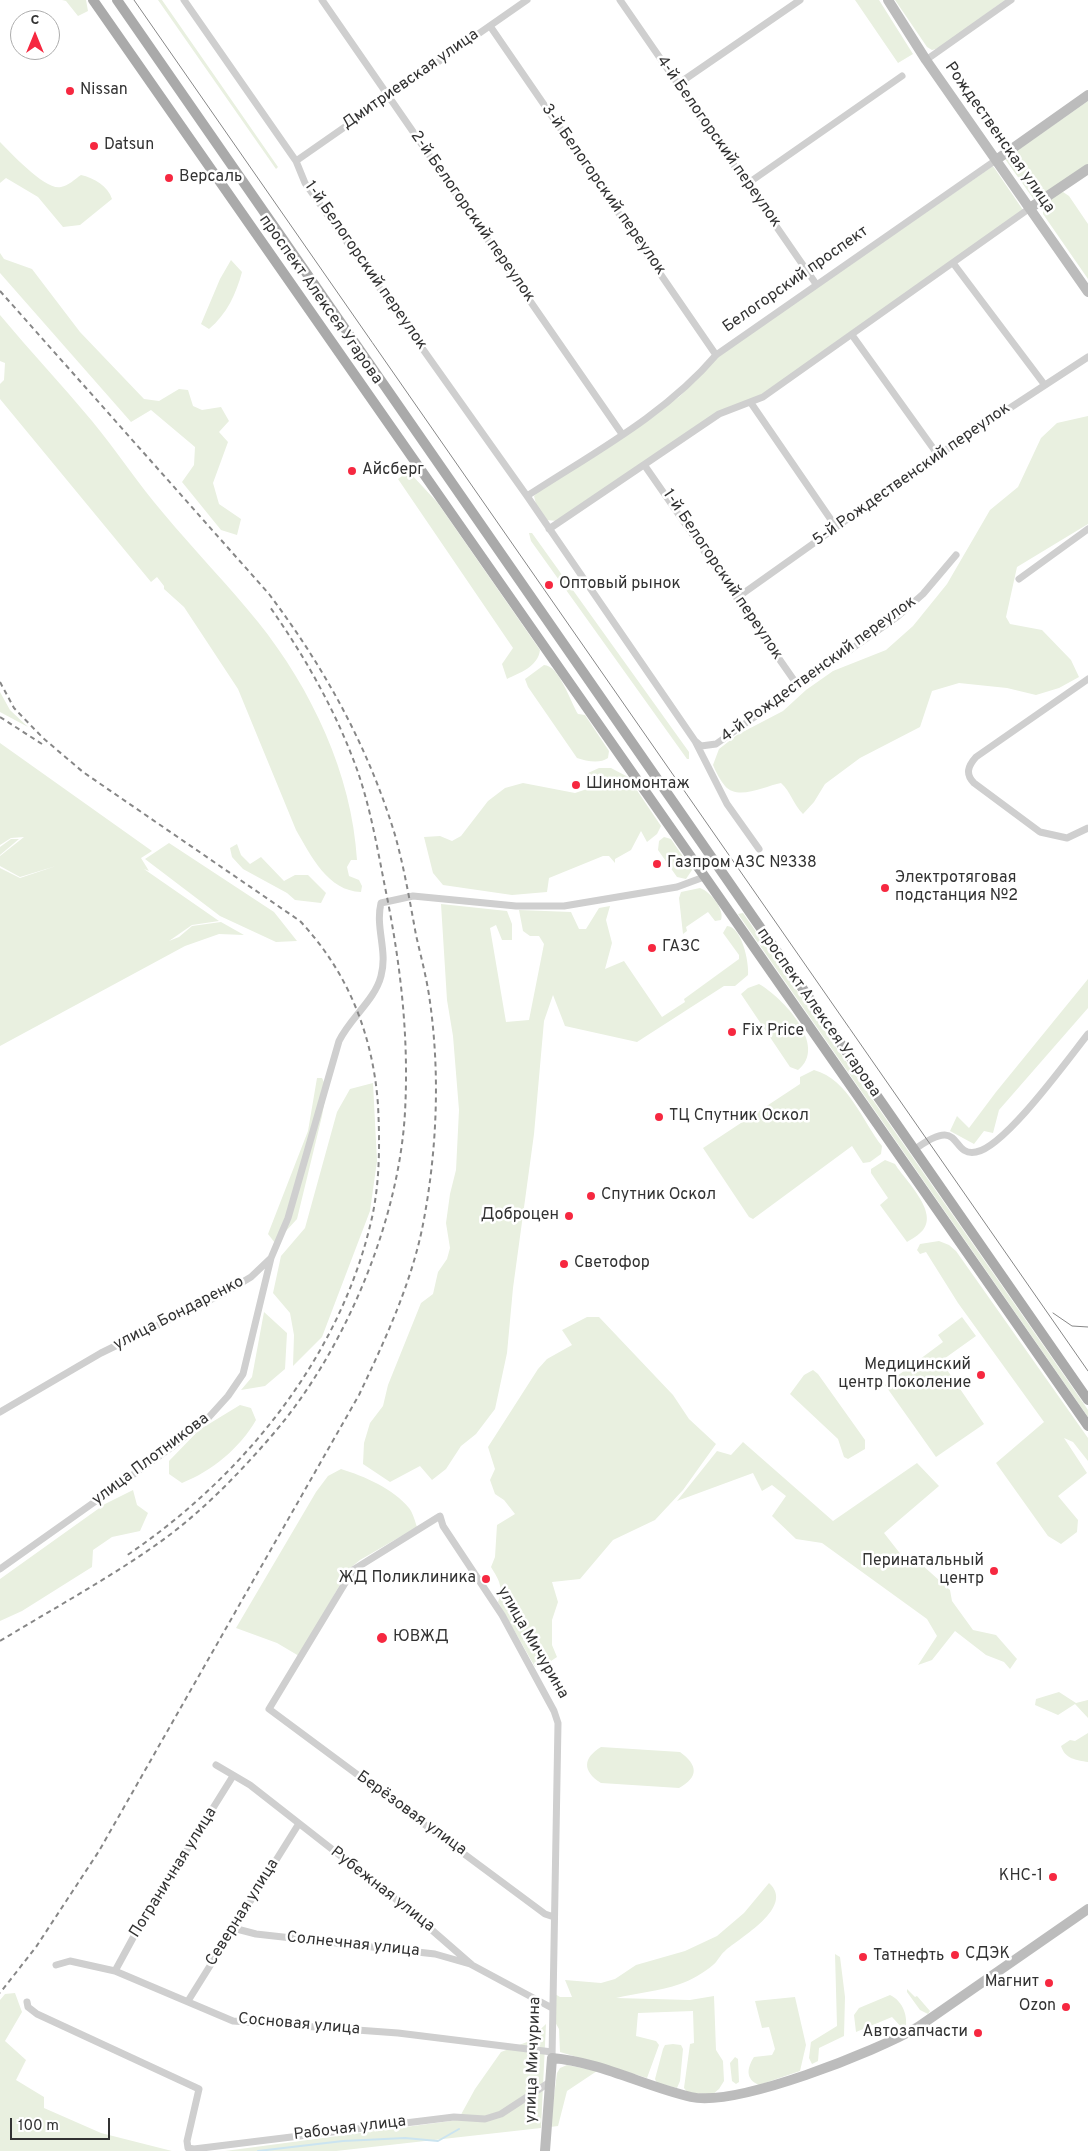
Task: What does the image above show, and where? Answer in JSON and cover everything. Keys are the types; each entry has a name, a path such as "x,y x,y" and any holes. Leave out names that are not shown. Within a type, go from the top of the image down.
{"main road":[{"name":"проспект Алексея Угарова","path":"93,0 1088,1426"},
{"name":"проспект Алексея Угарова","path":"117,0 1088,1400"},
{"name":"Рождественская улица","path":"888,0 926,60 1088,292"},
{"name":"Белогорский проспект","path":"996,160 1088,95"},
{"path":"1030,208 1088,169"},
{"path":"525,617 538,609"},
{"path":"552,2055 693,2097 712,2099 744,2093 810,2073 895,2040 918,2027 1088,1909"},
{"name":"улица Мичурина","path":"545,2151 552,2055"}],"street":[{"name":"1-й Белогорский переулок","path":"184,0 296,161 305,183 527,496 695,741 727,804 759,849"},
{"name":"2-й Белогорский переулок","path":"322,0 622,434"},
{"name":"Дмитриевская улица","path":"296,161 526,0"},
{"name":"4-й Белогорский переулок","path":"620,0 816,284"},
{"path":"678,84 800,0"},
{"path":"926,60 1011,0"},
{"name":"3-й Белогорский переулок","path":"490,26 716,355"},
{"path":"747,184 902,76"},
{"name":"Белогорский проспект","path":"527,496 672,400 696,378 716,355 996,160"},
{"path":"549,529 720,414 751,403 852,335 1030,208"},
{"path":"953,263 1044,384"},
{"path":"852,335 938,456"},
{"name":"5-й Рождественский переулок","path":"738,597 938,456 1044,384 1088,357"},
{"path":"751,403 836,527"},
{"name":"1-й Белогорский переулок","path":"645,466 738,597 798,686"},
{"path":"1020,579 1088,529"},
{"name":"4-й Рождественский переулок","path":"695,741 701,746 716,744 897,617 923,594 956,555"},
{"path":"1088,679 976,757 969,765 968,776 974,784 1040,832 1067,838 1088,828"},
{"name":"улица Бондаренко","path":"0,1412 101,1353 226,1292 251,1277 271,1258 288,1218 344,1032 351,1019 372,995 381,976 384,959 378,921 381,903 413,896 516,906 564,906 677,887 704,876"},
{"path":"914,1150 942,1133 948,1134 963,1149 971,1153 978,1152 996,1140 1016,1122 1088,1034"},
{"name":"улица Плотникова","path":"0,1569 172,1447 209,1417 228,1396 243,1374 271,1258"},
{"name":"улица Мичурина","path":"269,1709 353,1570 440,1516 453,1542 502,1615 554,1711 558,1723 552,2055"},
{"name":"Берёзовая улица","path":"269,1709 545,1914 554,1917"},
{"name":"Рубежная улица","path":"216,1765 250,1785 298,1825 402,1904 472,1964 552,2008"},
{"name":"Пограничная улица","path":"115,1971 140,1925 233,1776"},
{"name":"Северная улица","path":"188,2002 298,1825"},
{"name":"Солнечная улица","path":"233,1928 266,1935 435,1954 472,1964"},
{"name":"Сосновая улица","path":"56,1965 70,1961 115,1971 233,2021 398,2033 552,2055"},
{"name":"Рабочая улица","path":"27,2002 28,2007 37,2014 199,2089 187,2141 188,2148 194,2149 454,2117 485,2119 501,2114 550,2082"}],"green space":[{"path":"62,0 86,0 88,11 78,16 66,1"},
{"path":"158,0 162,0 278,167 276,169"},
{"path":"855,0 879,0 913,54 898,63"},
{"path":"895,0 1005,0 939,48 932,50 927,47"},
{"path":"1088,101 1088,165 1035,201 1005,159"},
{"path":"0,142 29,170 47,183 55,187 61,187 69,184 81,175 100,183 112,199 80,225 63,227 38,197 6,178 0,183"},
{"path":"993,166 1023,210 759,397 732,406 557,521 546,520 536,504 534,496 538,492 679,397 720,355"},
{"path":"1063,192 1069,196 1088,224 1088,279 1043,214 1043,205"},
{"path":"0,253 4,259 32,269 80,332 144,399 159,401 179,389 188,390 193,406 202,410 221,407 229,421 219,432 228,442 213,483 219,504 241,519 237,535 221,530 182,482 194,465 195,447 151,410 131,422 0,273"},
{"path":"231,260 242,272 240,280 226,310 209,329 201,324 220,279"},
{"path":"0,315 92,421 164,514 258,622 295,675 326,734 347,796 357,860 351,860 347,867 349,876 359,880 362,886 361,892 339,886 314,861 296,830 238,689 184,607 164,589 164,586 157,577 151,582 0,399 0,384 4,380 5,363 0,361"},
{"path":"1088,416 1088,524 1017,567 1006,617 1010,624 1042,630 1071,660 1079,677 1059,688 1036,695 1007,688 959,683 932,691 920,727 860,758 825,784 814,802 803,814 781,783 744,792 730,790 725,786 713,765 719,749 737,735 783,711 806,690 833,671 886,650 913,626 947,584 990,510 1018,487 1041,438 1057,423"},
{"path":"405,474 411,474 437,502 540,650 536,661 527,669 507,679 502,664 513,648 398,479"},
{"path":"529,533 532,533 689,752 689,759 687,759 531,541"},
{"path":"544,665 555,671 578,714 585,715 609,751 608,758 605,760 589,761 577,758 528,687 525,679"},
{"path":"0,692 10,710 28,727 0,712"},
{"path":"0,743 152,851 141,858 149,871 144,869 219,921 192,925 169,941 179,937 192,926 221,922 244,935 219,934 185,946 0,1046 0,868 20,878 56,866 20,877 0,866 0,856 24,837 11,838 0,845"},
{"path":"599,768 611,768 628,777 661,826 657,834 647,842 641,831 631,850 615,859 615,863 609,856 603,856 549,878 547,892 512,895 443,885 433,873 424,837 440,836 452,841 461,836 488,801 505,788 523,783 575,793 590,788 588,773"},
{"path":"664,837 671,839 692,870 686,879 677,877 658,850 659,841"},
{"path":"11,839 19,839 0,855 0,847"},
{"path":"169,843 274,912 297,941 276,942 220,916 145,859"},
{"path":"237,844 241,855 250,864 261,857 284,881 295,875 308,875 326,893 321,903 295,900 287,893 243,869 232,857 230,848"},
{"path":"700,888 708,893 716,902 721,911 721,920 715,921 708,912 686,927 687,931 683,934 679,898 681,892"},
{"path":"441,904 507,911 512,924 512,940 502,940 496,925 490,928 506,1022 529,1020 544,944 539,936 530,936 523,931 519,910 571,912 579,929 586,929 599,908 610,906 606,920 612,943 605,969 624,961 662,1017 685,1002 684,999 739,959 739,955 723,933 727,926 737,932 744,946 748,975 735,986 724,986 637,1042 565,1026 553,995 544,1021 534,1134 513,1288 507,1353 495,1409 476,1434 461,1446 446,1469 432,1480 420,1466 390,1482 363,1464 364,1443 370,1423 383,1406 388,1385 421,1303 433,1294 438,1272 447,1259 450,1248 446,1223 456,1170 459,1110 453,1036 447,1000"},
{"path":"743,913 1084,1404 1088,1410 1088,1417 738,914"},
{"path":"1088,979 1088,1008 999,1110 993,1133 984,1131 974,1144 950,1131 957,1116 969,1128"},
{"path":"759,984 769,990 790,1011 799,1023 805,1036 808,1048 806,1060 798,1070 790,1067 741,994 748,988"},
{"path":"814,1070 826,1075 837,1083 854,1102 882,1146 881,1154 870,1162 863,1163 852,1146 753,1219 749,1217 703,1148 800,1084 800,1077"},
{"path":"317,1078 322,1078 327,1088 297,1219 275,1243 268,1234 308,1131"},
{"path":"373,1083 377,1161 370,1211 322,1337 293,1366 294,1335 290,1313 273,1293 281,1256 305,1228 337,1112 350,1089"},
{"path":"885,1160 895,1164 918,1195 926,1214 927,1222 923,1230 907,1242 880,1205 888,1198 871,1173 871,1169"},
{"path":"939,1241 949,1245 956,1251 1088,1438 1088,1461 1073,1442 1064,1438 1087,1473 1058,1496 1078,1520 1077,1532 1061,1544 1048,1536 996,1463 1044,1422 958,1303 926,1252 920,1254 917,1250 920,1244"},
{"path":"264,1312 287,1333 285,1369 265,1386 241,1390 252,1377"},
{"path":"587,1317 599,1317 673,1395 689,1419 716,1444 683,1490 655,1520 613,1540 580,1579 552,1582 558,1602 552,1620 552,1645 557,1657 545,1665 535,1667 498,1602 501,1588 491,1567 495,1557 497,1525 515,1514 504,1500 495,1494 490,1480 495,1469 488,1447 538,1369 547,1359 572,1345 562,1330"},
{"path":"962,1317 976,1336 941,1361 984,1424 936,1457 885,1385 943,1342 938,1335"},
{"path":"813,1370 818,1374 865,1440 865,1449 848,1459 844,1457 838,1439 790,1394 804,1375"},
{"path":"240,1405 251,1408 256,1420 242,1440 224,1458 204,1472 182,1483 169,1474 169,1461 199,1430"},
{"path":"743,1442 833,1521 917,1463 939,1486 884,1533 902,1556 921,1564 950,1590 952,1601 973,1630 996,1635 1017,1659 1010,1669 1004,1662 986,1655 955,1631 932,1660 918,1665 937,1636 927,1619 822,1543 796,1539 772,1516 786,1496 772,1485 762,1491 753,1473 677,1501 717,1451 731,1455"},
{"path":"341,1469 369,1479 403,1501 414,1517 417,1527 360,1560 349,1569 299,1656 277,1643 236,1628 316,1492 328,1476"},
{"path":"133,1490 137,1505 148,1513 140,1531 112,1537 93,1550 92,1567 22,1611 0,1621 0,1579 105,1504"},
{"path":"1059,1692 1076,1703 1088,1700 1088,1718 1075,1704 1058,1715 1035,1705 1036,1699"},
{"path":"1088,1733 1088,1762 1065,1754 1061,1746 1070,1740 1075,1741"},
{"path":"601,1747 680,1752 693,1766 693,1775 686,1784 679,1788 601,1783 590,1774 587,1765 591,1756"},
{"path":"769,1883 775,1892 775,1902 771,1912 723,1953 710,1968 693,1979 680,1984 616,1998 690,2000 714,1996 716,2050 723,2061 724,2081 713,2094 688,2093 684,2088 690,2044 694,2043 693,2011 638,2013 636,2036 656,2041 659,2045 647,2078 560,2052 559,2029 555,2022 555,1994 560,1997 572,1997 565,1980 601,1983 615,1979 636,1965 685,1951 717,1936 744,1913"},
{"path":"835,1954 840,1957 845,1997 844,2036 819,2048 818,2061 812,2064 809,2058 811,2042 837,2026"},
{"path":"907,1989 915,1997 917,1996 930,2011 928,2014 920,2010 907,1992"},
{"path":"15,1993 22,2012 5,2041 26,2060 16,2080 44,2097 44,2108 101,2133 172,2151 0,2151 0,2000 5,1994"},
{"path":"890,1995 902,2005 906,2020 905,2031 892,2017 856,2032 854,2015 859,2008"},
{"path":"795,1997 806,2045 800,2071 759,2085 754,2083 749,2076 749,2069 754,2057 772,2055 775,2049 769,2027 762,2028 755,2001"},
{"path":"546,2024 541,2128 336,2151 225,2151 458,2120 475,2089 501,2052 527,2042"},
{"path":"665,2045 681,2045 683,2049 680,2081 677,2088 657,2083 655,2079"},
{"path":"735,2057 738,2059 739,2082 736,2084 732,2081 730,2063"},
{"path":"567,2065 597,2071 567,2091 558,2126 550,2127 557,2073 560,2068"}],"waterway":[{"path":"258,2151 343,2141 405,2138 438,2141 459,2129"}],"tram line":[{"path":"134,0 1088,1371"},
{"path":"1053,1313 1072,1326 1088,1327"}],"railway":[{"path":"0,291 269,594 308,650 342,708 372,770 395,835 429,993 436,1084 432,1165 419,1242 398,1308 359,1395 99,1851 36,1947 0,1993"},
{"path":"0,1641 116,1572 170,1535 217,1494 260,1449 300,1400 324,1363 345,1324 380,1240 392,1196 401,1154 405,1112 405,1031 400,977 392,924 370,813 361,780 338,723 307,664 270,607"},
{"path":"0,682 14,708 43,738 83,772 300,921 332,961 355,1006 364,1029 375,1079 378,1105 379,1151 376,1196 370,1226 355,1276 334,1324 308,1370 278,1413 245,1454 208,1491 168,1525 126,1556"},
{"path":"0,717 42,744"}],"place":[{"name":"Nissan","path":"70,91"},
{"name":"Datsun","path":"94,146"},
{"name":"Версаль","path":"169,178"},
{"name":"Айсберг","path":"352,471"},
{"name":"Оптовый рынок","path":"549,585"},
{"name":"Шиномонтаж","path":"576,785"},
{"name":"Газпром АЗС №338","path":"657,864"},
{"name":"Электротяговая подстанция №2","path":"885,888"},
{"name":"ГАЗС","path":"652,948"},
{"name":"Fix Price","path":"732,1032"},
{"name":"ТЦ Спутник Оскол","path":"659,1117"},
{"name":"Спутник Оскол","path":"591,1196"},
{"name":"Доброцен","path":"569,1216"},
{"name":"Светофор","path":"564,1264"},
{"name":"Медицинский центр Поколение","path":"981,1375"},
{"name":"Перинатальный центр","path":"994,1571"},
{"name":"ЖД Поликлиника","path":"486,1579"},
{"name":"ЮВЖД","path":"382,1638"},
{"name":"КНС-1","path":"1053,1877"},
{"name":"СДЭК","path":"955,1955"},
{"name":"Татнефть","path":"863,1957"},
{"name":"Магнит","path":"1049,1983"},
{"name":"Ozon","path":"1066,2007"},
{"name":"Автозапчасти","path":"978,2033"}]}
